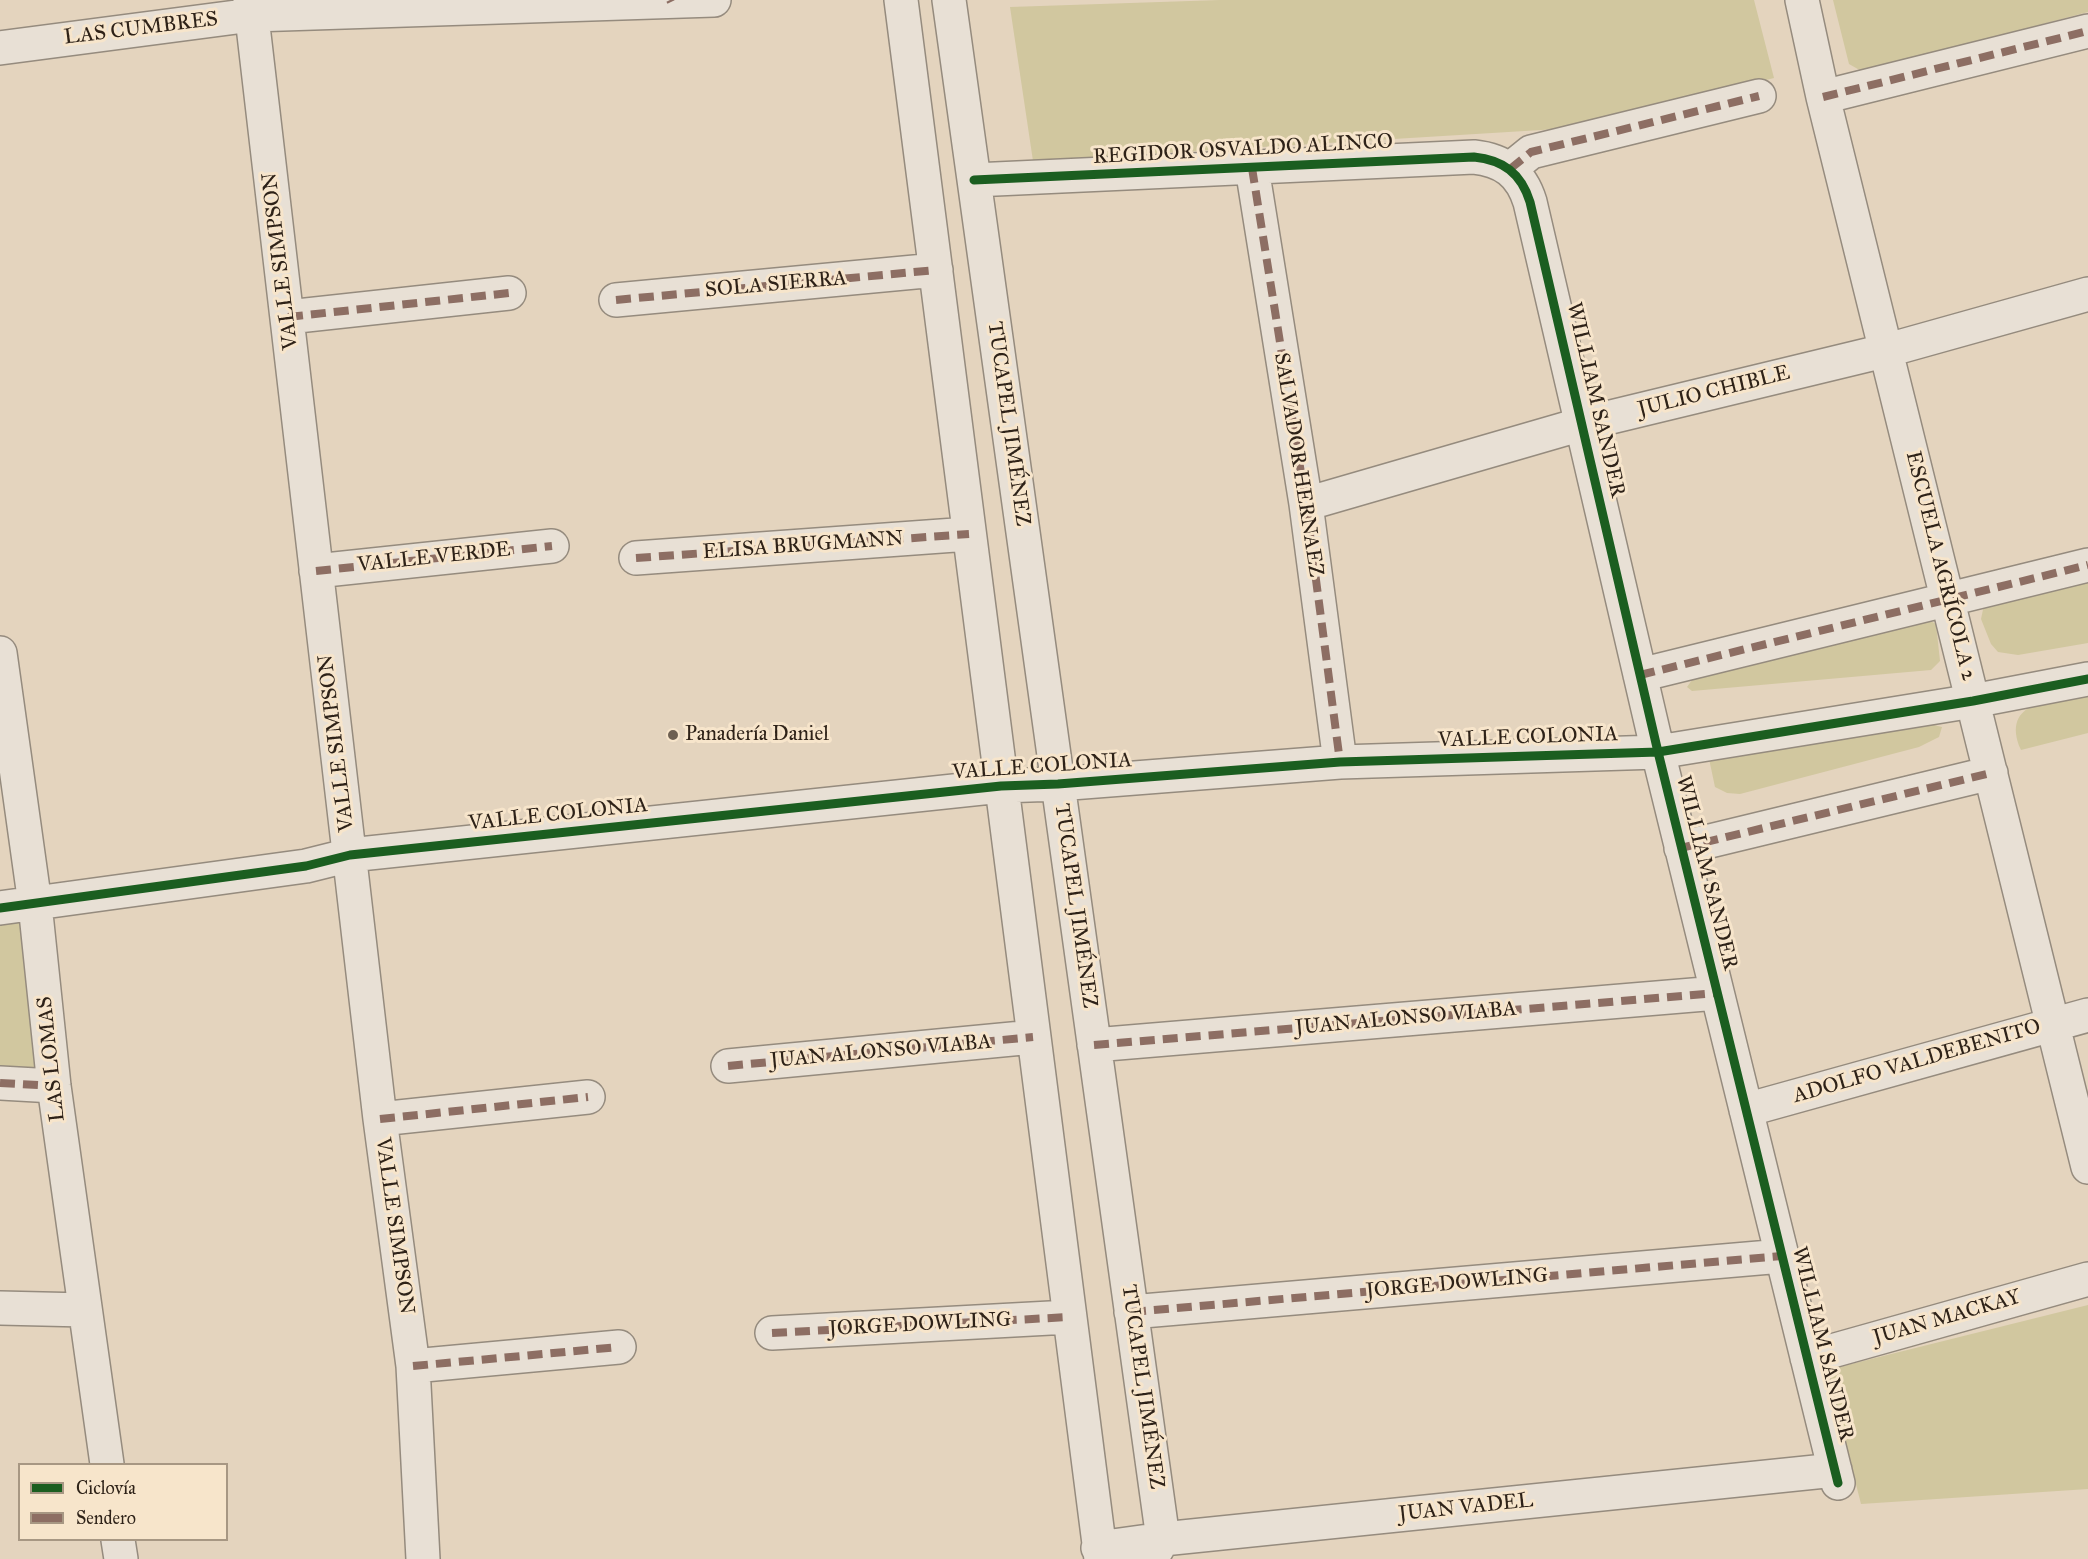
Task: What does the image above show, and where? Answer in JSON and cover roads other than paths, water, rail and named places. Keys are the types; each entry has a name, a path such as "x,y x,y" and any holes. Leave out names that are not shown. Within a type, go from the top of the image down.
{"street":[{"name":"LAS CUMBRES","path":"0,48 251,7 714,0"},
{"path":"901,0 1099,1554"},
{"name":"TUCAPEL JIMÉNEZ","path":"949,0 1131,1312 1157,1549"},
{"name":"ESCUELA AGRÍCOLA 2","path":"1802,0 1823,97 1888,350 2088,1167"},
{"name":"VALLE SIMPSON","path":"251,7 380,1119 412,1366 423,1559"},
{"path":"1823,97 2088,31"},
{"path":"1510,169 1532,152 1759,96"},
{"name":"REGIDOR OSVALDO ALINCO","path":"974,180 1474,157 1499,162 1510,169"},
{"name":"SALVADOR HERNAEZ","path":"1252,168 1306,504 1340,762"},
{"name":"WILLIAM SANDER","path":"1510,169 1526,189 1530,202 1681,848 1836,1477"},
{"name":"SOLA SIERRA","path":"616,300 936,270"},
{"path":"288,317 509,293"},
{"name":"JULIO CHIBLE","path":"1306,504 1582,424 1888,350 2088,294"},
{"name":"ELISA BRUGMANN","path":"636,558 969,534"},
{"name":"VALLE VERDE","path":"316,571 552,546"},
{"path":"1640,675 2088,565"},
{"name":"LAS LOMAS","path":"0,653 35,904 54,1086 107,1463"},
{"name":"VALLE COLONIA","path":"0,908 306,866 350,855 1001,786 1058,784 1340,762 1658,752 1973,701 2088,679"},
{"path":"1681,848 1991,773"},
{"name":"JUAN ALONSO VIABA","path":"1094,1045 1717,993"},
{"name":"ADOLFO VALDEBENITO","path":"1746,1110 2088,1014"},
{"name":"JUAN ALONSO VIABA","path":"728,1066 1033,1037"},
{"path":"0,1083 54,1086"},
{"path":"380,1119 588,1097"},
{"name":"JORGE DOWLING","path":"1131,1312 1782,1256"},
{"name":"JUAN MACKAY","path":"1807,1358 2088,1279"},
{"path":"0,1308 85,1310"},
{"name":"JORGE DOWLING","path":"772,1333 1068,1317"},
{"path":"412,1366 619,1347"},
{"name":"JUAN VADEL","path":"1099,1554 1836,1477"},
{"path":"118,1541 121,1559"}],"place":[{"name":"Panadería Daniel","path":"673,735"}]}
